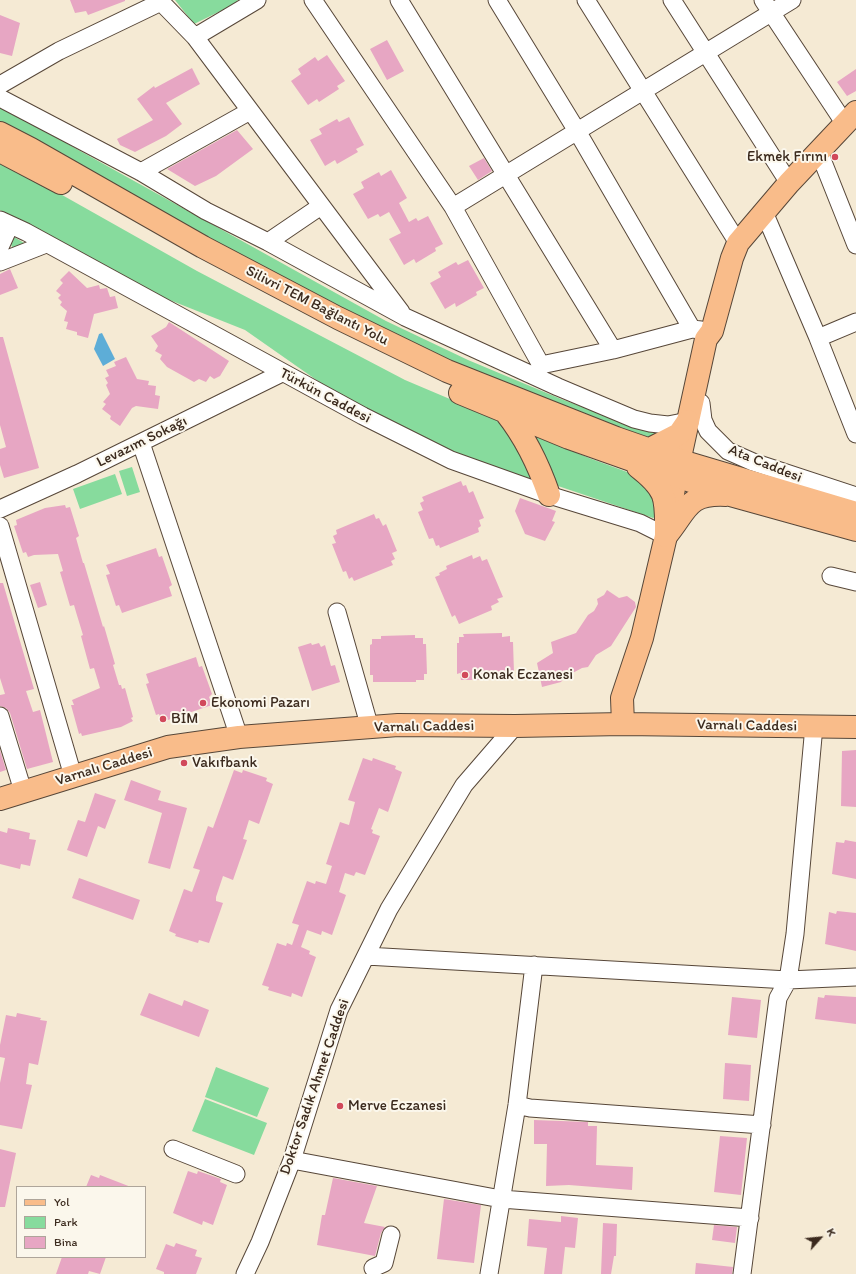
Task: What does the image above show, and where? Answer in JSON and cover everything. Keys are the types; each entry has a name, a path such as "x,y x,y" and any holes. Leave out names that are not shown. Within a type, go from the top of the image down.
{"main road":[{"path":"682,470 688,421 706,339 702,330 738,243 789,183 851,118"},
{"name":"Silivri TEM Bağlantı Yolu","path":"0,134 31,149 203,247 338,318 447,371 582,426 640,455"},
{"name":"Silivri TEM Bağlantı Yolu","path":"0,151 75,190 203,262 407,369 506,413 640,455"},
{"path":"623,724 622,698 642,638 682,470 701,403 714,341 702,330"},
{"path":"506,413 520,431 543,476 549,495"},
{"path":"640,455 679,434 688,421"},
{"path":"640,455 682,470 856,513"},
{"path":"640,455 653,479 664,494 666,505 666,536"},
{"path":"682,470 730,495 856,530"},
{"path":"666,536 689,504 707,495 730,495"},
{"name":"Varnalı Caddesi","path":"0,799 168,748 240,737 398,725 515,726 623,724 856,727"}],"street":[{"path":"313,0 453,207 538,371"},
{"path":"399,0 507,174 613,350"},
{"path":"497,0 702,330 613,350 538,371"},
{"path":"586,0 738,243"},
{"path":"672,0 789,183"},
{"path":"453,207 705,53 767,6 792,0"},
{"path":"195,37 252,1"},
{"path":"0,85 58,52 161,2 195,37 405,317"},
{"path":"767,6 851,118"},
{"path":"0,98 141,172 206,210 405,317 538,371 634,419 650,424 668,425 688,421"},
{"path":"141,172 250,111"},
{"path":"819,152 856,245"},
{"path":"268,242 321,206"},
{"path":"764,212 818,338 856,434"},
{"path":"0,247 5,222"},
{"name":"Türkün Caddesi","path":"5,222 282,373 451,460 549,495 640,523 666,536"},
{"path":"0,262 46,244"},
{"path":"818,338 856,322"},
{"name":"Levazım Sokağı","path":"0,509 141,443 282,373"},
{"name":"Ata Caddesi","path":"701,403 703,420 708,431 728,451 753,462 856,496"},
{"path":"141,443 240,737"},
{"path":"0,526 73,776"},
{"path":"831,576 856,582"},
{"path":"338,612 370,728"},
{"path":"0,716 23,791"},
{"name":"Doktor Sadık Ahmet Caddesi","path":"245,1274 268,1244 292,1160 339,1010 389,909 464,786 515,726"},
{"path":"742,1274 778,998 788,980 795,934 814,726"},
{"path":"366,956 788,980 856,977"},
{"path":"489,1274 517,1105 534,966"},
{"path":"517,1105 530,1108 762,1126"},
{"path":"173,1150 236,1174"},
{"path":"292,1160 501,1199 750,1218"},
{"path":"373,1268 384,1263 391,1235"}],"green space":[{"path":"175,0 237,0 239,2 194,24"},
{"path":"0,106 28,119 73,147 386,321 468,360 561,399 599,413 672,434 650,442 398,340 0,125"},
{"path":"0,160 197,271 405,380 490,416 504,426 533,474 529,481 402,432 325,386 245,330 152,293 0,210"},
{"path":"14,237 26,244 13,248 11,245"},
{"path":"532,434 589,458 638,476 649,483 661,514 653,518 558,486 548,476"},
{"path":"132,467 140,492 127,496 119,471"},
{"path":"115,474 122,494 80,509 73,489"},
{"path":"216,1067 269,1088 257,1117 205,1097"},
{"path":"205,1099 267,1123 254,1155 192,1131"}],"water":[{"path":"102,333 115,359 103,366 94,349 99,334"}],"building":[{"path":"70,0 125,1 88,15 86,11 75,13"},
{"path":"0,15 20,23 12,56 0,53"},
{"path":"387,40 404,71 387,80 370,49"},
{"path":"327,55 345,81 337,86 339,89 319,102 317,99 308,105 291,81 301,74 298,69 315,57 318,61"},
{"path":"192,68 200,84 166,103 182,124 166,136 135,152 120,145 117,139 153,120 137,99 154,86 155,88"},
{"path":"856,69 856,91 847,96 837,82"},
{"path":"349,117 364,145 356,149 358,152 337,164 335,160 325,166 310,140 322,134 319,129 337,119 339,122"},
{"path":"237,130 253,149 216,176 195,186 167,169"},
{"path":"484,158 492,171 478,180 469,166"},
{"path":"391,170 407,198 399,203 409,222 416,218 418,221 428,216 443,244 435,248 436,251 416,263 414,259 404,265 389,239 401,233 389,212 380,217 378,214 368,219 353,194 364,188 361,182 379,172 381,176"},
{"path":"468,260 484,288 476,292 477,295 456,307 455,303 445,309 430,283 441,277 438,272 456,262 458,265"},
{"path":"10,269 18,288 0,295 0,274"},
{"path":"69,271 87,288 99,285 100,289 107,288 110,297 115,296 118,308 94,314 88,338 77,335 77,332 66,329 68,322 64,321 67,311 60,305 62,302 58,298 61,295 56,291 63,283 60,280"},
{"path":"169,322 229,361 220,376 214,379 210,376 206,382 199,379 194,382 167,367 160,359 162,355 155,351 158,346 151,336 166,327"},
{"path":"0,337 3,337 39,468 4,478 0,465 0,449 6,447 0,425"},
{"path":"126,357 137,379 149,381 148,385 156,386 155,395 160,396 158,409 136,406 132,408 120,426 110,419 111,416 102,409 106,404 103,402 110,394 106,385 108,383 105,378 109,376 106,370 116,366 114,362"},
{"path":"461,481 463,486 466,485 469,493 473,491 484,518 479,520 481,526 478,528 479,532 440,548 439,545 436,546 433,538 429,539 418,512 423,510 420,503 424,501 422,497"},
{"path":"520,498 556,511 552,521 555,522 545,541 525,534 515,511"},
{"path":"65,505 66,508 70,507 79,536 76,538 103,627 104,626 115,664 113,665 119,685 121,685 122,689 125,688 133,717 131,718 133,721 121,727 82,736 81,733 79,734 71,705 74,705 72,700 100,688 94,668 90,669 81,636 83,635 74,605 70,606 60,572 63,571 58,554 34,555 28,557 26,552 23,553 14,526 17,525 16,520 45,508"},
{"path":"374,514 376,519 379,518 383,526 386,524 397,551 392,553 395,559 391,561 393,565 354,581 352,577 349,579 346,571 343,572 332,544 336,543 333,536 337,534 336,530"},
{"path":"156,548 159,557 162,556 172,585 169,587 172,596 122,613 119,605 116,606 106,575 110,574 106,565"},
{"path":"472,555 473,559 480,556 482,561 487,559 503,597 497,599 499,602 491,606 492,610 459,624 455,615 452,617 435,577 447,569 446,566"},
{"path":"40,582 47,605 38,608 30,585"},
{"path":"0,583 3,583 34,689 26,691 33,712 40,710 53,762 27,769 10,713 6,708 0,706 0,695 5,694 0,678"},
{"path":"607,590 619,598 627,596 635,602 636,607 611,646 596,655 588,667 582,668 565,677 561,682 542,687 537,663 553,653 551,642 576,633 588,615 594,611 598,604 597,599 604,595"},
{"path":"502,633 502,637 510,636 510,642 513,642 514,673 511,673 511,678 503,678 503,680 461,680 460,673 457,674 457,643 459,643 459,637 464,637 463,634"},
{"path":"415,635 415,638 423,638 423,644 426,644 427,674 424,674 424,680 416,680 416,682 373,682 373,675 370,675 370,645 372,644 372,639 381,639 381,636"},
{"path":"311,643 312,645 319,643 321,647 325,645 331,666 335,665 340,682 312,691 298,647"},
{"path":"196,657 199,667 202,666 212,694 209,697 212,705 162,722 159,714 156,715 146,684 149,683 146,674"},
{"path":"0,750 6,770 0,772"},
{"path":"856,750 856,807 841,806 842,751"},
{"path":"363,758 372,761 373,758 396,766 395,769 402,772 388,812 379,808 371,829 373,830 372,833 380,836 365,875 356,872 354,876 345,873 339,892 346,895 332,935 322,931 321,935 307,930 301,947 310,951 309,954 316,957 302,997 292,993 291,997 268,990 269,987 262,985 277,943 286,946 287,943 292,945 299,925 292,923 307,881 315,884 316,881 326,884 332,866 326,864 340,822 349,825 355,802 348,800"},
{"path":"234,770 242,773 243,770 267,778 266,781 273,784 259,824 249,820 243,839 247,840 233,880 223,876 216,901 223,903 209,943 199,940 198,943 175,936 176,934 169,931 184,889 192,892 200,870 193,868 208,826 213,828"},
{"path":"131,780 161,791 158,800 187,808 170,869 148,863 162,813 124,800"},
{"path":"95,793 116,800 105,829 98,826 87,857 67,850 78,820 85,822"},
{"path":"8,828 30,833 29,839 36,840 30,866 21,864 20,869 0,864 0,831 7,833"},
{"path":"845,840 856,842 856,879 832,874 836,842 844,843"},
{"path":"79,878 140,900 133,920 72,898"},
{"path":"837,911 856,913 856,951 825,944 829,912 836,914"},
{"path":"149,993 182,1006 184,1000 209,1010 199,1037 140,1015"},
{"path":"825,995 856,997 856,1024 815,1019 818,997 824,998"},
{"path":"732,997 761,1000 757,1038 728,1035"},
{"path":"17,1013 41,1018 40,1020 47,1021 38,1065 29,1063 26,1084 32,1085 22,1129 0,1125 0,1083 5,1058 0,1057 0,1045 6,1015 16,1017"},
{"path":"725,1063 751,1065 749,1101 723,1099"},
{"path":"534,1120 588,1122 588,1126 597,1126 596,1165 633,1167 632,1190 569,1185 546,1186 547,1144 534,1144"},
{"path":"720,1136 747,1138 741,1195 714,1192"},
{"path":"0,1149 16,1153 5,1207 0,1207"},
{"path":"188,1171 197,1174 198,1171 221,1179 220,1182 227,1185 213,1225 203,1221 202,1225 173,1213"},
{"path":"91,1175 99,1178 100,1175 128,1186 86,1186"},
{"path":"333,1178 377,1186 364,1223 385,1227 381,1233 375,1256 317,1245 322,1215 325,1215"},
{"path":"444,1199 481,1205 474,1263 437,1259"},
{"path":"561,1216 578,1218 575,1248 565,1247 562,1274 544,1274 547,1248 527,1246 529,1219 561,1222"},
{"path":"603,1223 617,1224 616,1256 614,1256 611,1274 601,1274"},
{"path":"714,1225 737,1227 735,1243 712,1240"},
{"path":"176,1243 197,1250 195,1256 202,1258 196,1274 164,1274 164,1272 156,1269 166,1244 174,1247"},
{"path":"62,1258 106,1258 100,1274 89,1271 88,1274 56,1274"},
{"path":"696,1263 733,1267 732,1274 695,1274"}],"place":[{"name":"Ekmek Fırını","path":"835,157"},
{"name":"Konak Eczanesi","path":"465,675"},
{"name":"Ekonomi Pazarı","path":"203,703"},
{"name":"BİM","path":"163,719"},
{"name":"Vakıfbank","path":"184,763"},
{"name":"Merve Eczanesi","path":"340,1106"}]}
